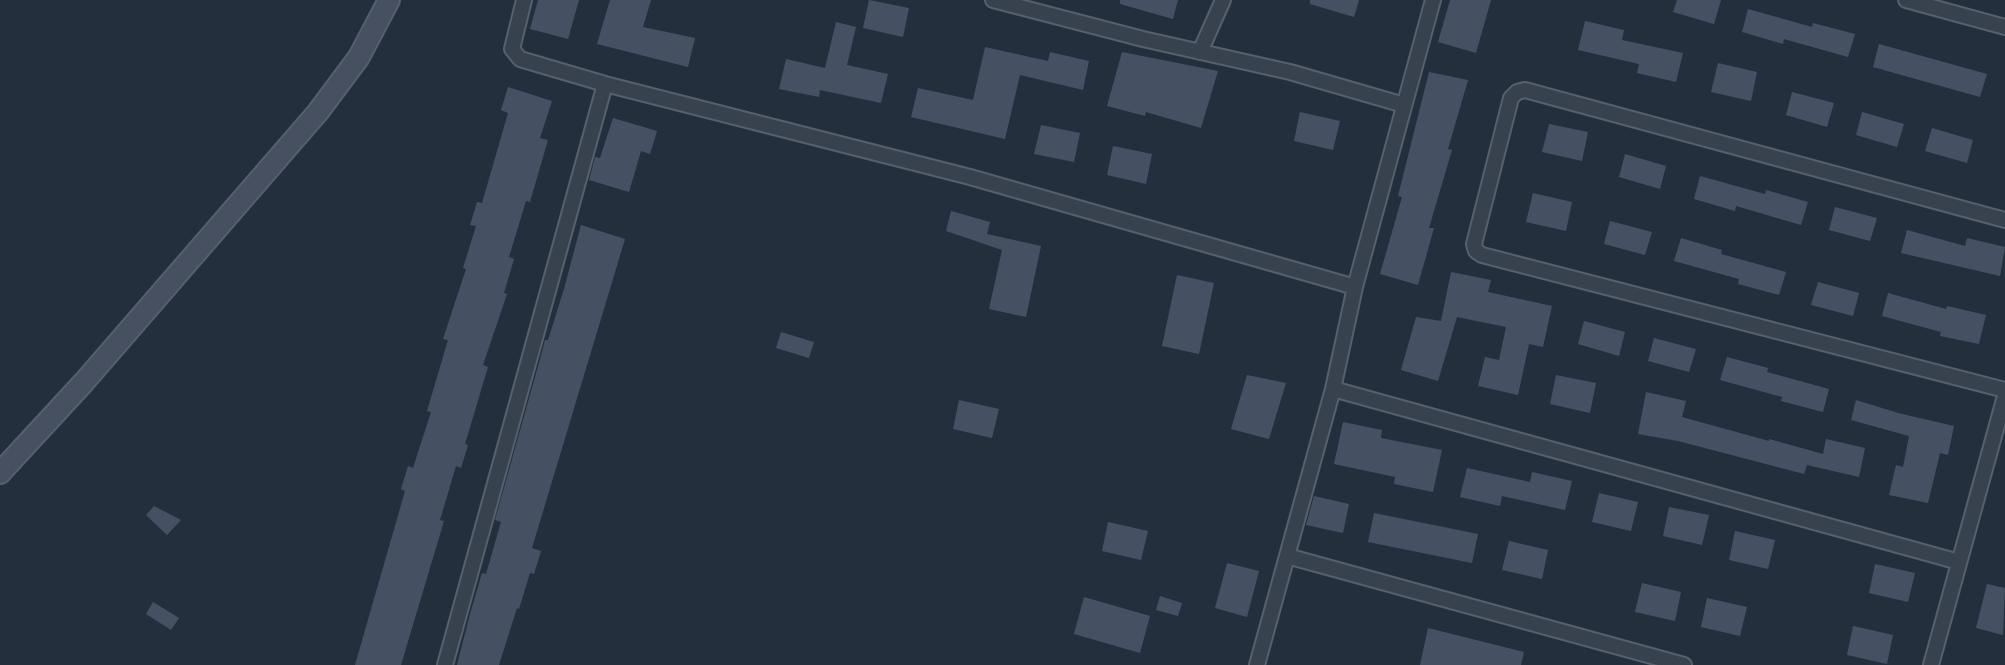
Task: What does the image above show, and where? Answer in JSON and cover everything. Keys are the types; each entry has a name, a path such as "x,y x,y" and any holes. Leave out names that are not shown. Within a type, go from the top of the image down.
{"street":[{"path":"0,473 84,382 318,112 359,57 389,0"},
{"path":"524,0 512,49 520,59 605,84 970,177 1355,287"},
{"path":"993,0 1290,72 1404,105"},
{"path":"1200,52 1223,0"},
{"path":"1257,665 1333,389 1355,287 1433,0"},
{"path":"1906,0 2005,27"},
{"path":"445,665 605,84"},
{"path":"2005,220 1525,90 1511,98 1474,244 1476,251 1482,255 2005,390"},
{"path":"1333,389 1959,562"},
{"path":"1931,665 2005,396"},
{"path":"1287,556 1684,665"}],"building":[{"path":"538,0 579,0 568,39 530,29"},
{"path":"610,0 651,0 643,27 695,38 688,67 597,44"},
{"path":"869,0 909,8 903,37 863,28"},
{"path":"1120,0 1178,0 1173,19 1120,4"},
{"path":"1310,0 1359,0 1354,17 1310,4"},
{"path":"1450,0 1491,0 1476,53 1438,42"},
{"path":"1677,0 1721,0 1714,24 1673,12"},
{"path":"1748,9 1812,27 1813,23 1855,34 1848,57 1784,39 1783,44 1742,32"},
{"path":"1585,21 1624,30 1622,40 1683,53 1676,82 1637,73 1639,64 1578,50"},
{"path":"836,22 856,27 847,65 888,74 881,103 820,90 819,97 779,89 786,59 825,68"},
{"path":"1879,44 1987,74 1980,97 1873,67"},
{"path":"985,47 1048,61 1050,52 1089,61 1083,90 1020,75 1005,139 911,117 918,88 973,100"},
{"path":"1122,52 1218,71 1201,128 1146,112 1145,116 1107,106"},
{"path":"1718,63 1757,72 1751,101 1711,92"},
{"path":"1429,72 1468,80 1448,149 1452,150 1429,228 1434,228 1418,285 1380,274 1402,197 1398,196"},
{"path":"508,87 552,101 540,138 548,140 530,202 526,201 509,257 514,259 504,293 507,294 483,365 488,367 465,444 468,445 461,468 456,466 440,520 444,521 401,665 355,665 405,491 401,489 408,466 413,468 431,412 427,411 448,340 443,339 466,269 463,268 476,226 470,225 477,202 482,203 508,113 501,110"},
{"path":"1792,92 1834,103 1827,127 1786,115"},
{"path":"1300,112 1340,121 1333,150 1294,141"},
{"path":"1862,112 1904,124 1897,147 1856,135"},
{"path":"613,118 657,131 650,154 641,151 629,192 589,180 595,157 600,158"},
{"path":"1549,124 1588,132 1582,161 1542,152"},
{"path":"1041,125 1080,133 1074,162 1034,154"},
{"path":"1932,128 1973,140 1967,163 1925,151"},
{"path":"1113,146 1152,154 1146,184 1107,175"},
{"path":"1625,154 1666,166 1660,189 1619,177"},
{"path":"1700,176 1808,202 1801,225 1736,206 1735,211 1694,199"},
{"path":"1533,193 1572,202 1566,231 1526,222"},
{"path":"1835,207 1877,218 1870,241 1829,230"},
{"path":"951,211 990,222 987,234 1041,246 1026,317 989,309 1002,250 946,231"},
{"path":"1610,221 1652,232 1645,255 1604,244"},
{"path":"581,225 625,239 532,548 541,551 534,574 530,573 517,608 499,665 457,665 482,573 486,574 501,522 495,520"},
{"path":"1907,230 1965,246 1967,238 2005,247 2000,276 1901,253"},
{"path":"1681,238 1722,250 1721,254 1786,272 1779,295 1738,284 1739,279 1674,261"},
{"path":"1451,272 1491,280 1488,292 1552,306 1543,347 1529,344 1518,395 1478,386 1485,357 1499,360 1506,327 1457,317 1438,381 1401,370 1416,317 1441,321"},
{"path":"1177,275 1214,283 1199,354 1162,346"},
{"path":"1818,282 1859,293 1853,316 1811,305"},
{"path":"1888,293 1946,309 1947,306 1986,315 1979,344 1940,336 1941,332 1882,316"},
{"path":"1584,321 1625,332 1619,356 1578,344"},
{"path":"781,332 814,342 809,358 776,348"},
{"path":"1654,338 1696,349 1689,372 1648,361"},
{"path":"1727,357 1829,389 1823,412 1720,380"},
{"path":"1247,375 1286,383 1269,439 1231,429"},
{"path":"1556,375 1596,383 1590,413 1550,404"},
{"path":"1646,392 1686,401 1682,417 1769,441 1823,454 1826,439 1865,448 1859,477 1807,465 1804,474 1678,441 1638,434"},
{"path":"959,400 999,409 992,438 953,429"},
{"path":"1856,400 1954,426 1948,455 1940,453 1928,503 1889,495 1896,465 1903,467 1909,436 1851,420"},
{"path":"1343,422 1382,430 1381,438 1442,450 1433,492 1394,484 1395,477 1334,464"},
{"path":"1467,468 1530,482 1532,472 1572,481 1565,510 1502,496 1500,506 1460,497"},
{"path":"1599,493 1638,502 1631,531 1592,522"},
{"path":"1314,496 1349,504 1343,533 1306,525"},
{"path":"154,506 181,520 167,535 146,515"},
{"path":"1669,507 1709,515 1702,545 1663,536"},
{"path":"1374,513 1478,534 1472,563 1368,542"},
{"path":"1108,522 1148,531 1141,560 1102,551"},
{"path":"1735,531 1775,540 1768,569 1729,560"},
{"path":"1509,541 1548,550 1542,579 1502,570"},
{"path":"1227,563 1259,571 1247,617 1215,608"},
{"path":"1875,564 1915,573 1908,602 1869,593"},
{"path":"1642,583 1681,592 1675,621 1635,612"},
{"path":"1987,584 2005,588 2003,635 1976,628"},
{"path":"1160,596 1182,603 1178,616 1156,610"},
{"path":"1084,597 1150,616 1140,653 1074,634"},
{"path":"1707,598 1747,607 1740,636 1701,627"},
{"path":"153,602 179,618 171,630 146,614"},
{"path":"1853,626 1893,635 1887,664 1847,655"},
{"path":"1428,628 1524,652 1521,665 1420,665"}]}
